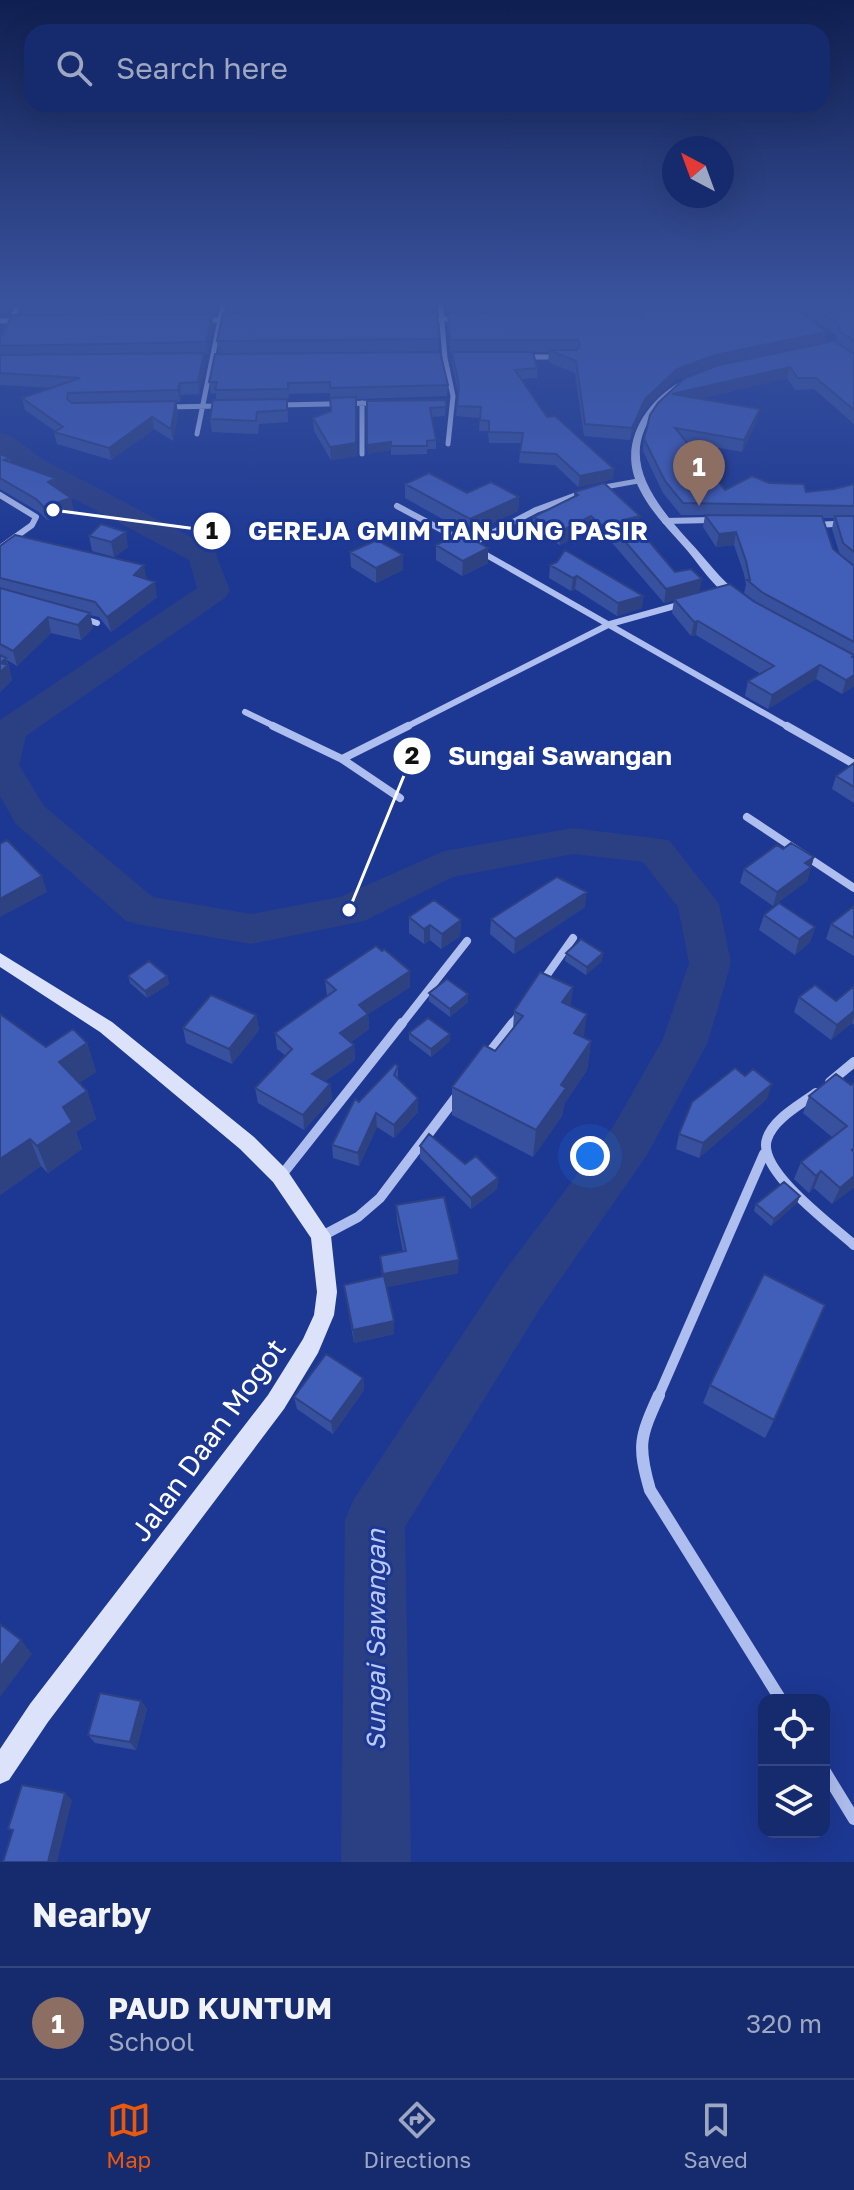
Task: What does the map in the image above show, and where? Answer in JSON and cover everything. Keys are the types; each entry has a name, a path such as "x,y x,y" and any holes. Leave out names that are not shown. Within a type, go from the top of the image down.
{"main road":[{"name":"Jalan Daan Mogot","path":"0,959 106,1027 247,1143 280,1176 321,1236 327,1292 324,1315 311,1346 276,1402 39,1713 0,1771"}],"street":[{"path":"197,434 207,387"},
{"path":"448,444 453,396 451,387"},
{"path":"680,387 669,392 650,412 633,458 638,481 665,521 729,591 746,604"},
{"path":"362,403 362,454"},
{"path":"267,405 387,403"},
{"path":"160,407 235,406"},
{"path":"469,545 499,527 564,498 638,481"},
{"path":"0,495 36,517 32,525 0,548"},
{"path":"397,506 854,764"},
{"path":"665,521 719,520"},
{"path":"811,524 854,523"},
{"path":"824,525 829,539"},
{"path":"16,537 31,541"},
{"path":"714,595 729,591"},
{"path":"342,759 610,624 684,603"},
{"path":"70,615 97,623"},
{"path":"245,712 342,759 400,798"},
{"path":"747,817 854,888"},
{"path":"535,993 573,938"},
{"path":"280,1176 467,941"},
{"path":"480,1065 526,1005"},
{"path":"854,1062 773,1126 763,1142 769,1167 854,1245"},
{"path":"321,1236 358,1217 380,1198 462,1089"},
{"path":"764,1154 643,1431 640,1456 650,1490 777,1694"},
{"path":"830,1780 854,1819"}],"building":[{"path":"54,387 179,387 178,390 68,393 67,399 72,403 176,401 171,429 152,417 109,448 54,432 63,427 22,398"},
{"path":"216,387 288,387 288,389 215,390"},
{"path":"459,387 527,387 547,417 555,416 614,469 580,476 556,454 520,452 523,433 489,432 489,421 480,420 481,407 457,406"},
{"path":"580,387 658,387 645,399 632,428 585,424"},
{"path":"675,387 703,387 672,394 760,409 744,440 675,428 725,490 752,476 769,483 804,484 806,492 854,484 854,506 683,503 665,481 644,439 650,415"},
{"path":"827,387 854,387 854,410"},
{"path":"356,397 356,443 330,447 313,418 331,411 330,398"},
{"path":"287,399 287,410 257,412 256,421 210,419 213,400"},
{"path":"446,400 446,407 430,408 436,440 427,441 427,446 391,446 391,442 367,445 367,401"},
{"path":"0,454 10,458 4,460 55,478 48,482 71,498 44,507 0,478"},
{"path":"429,473 467,493 491,482 519,497 470,519 405,484"},
{"path":"604,483 640,516 623,520 648,540 675,572 691,569 702,579 666,589 609,523 601,525 591,516 561,531 533,517 578,495 574,492"},
{"path":"705,515 822,516 833,549 854,566 854,642 763,593 747,580 750,580 746,561 736,532 719,534"},
{"path":"835,516 854,516 854,552 843,543"},
{"path":"101,524 126,532 111,542 89,536"},
{"path":"461,533 488,548 463,561 436,545"},
{"path":"15,535 144,565 134,575 155,582 107,617 95,602 0,578 0,546"},
{"path":"377,540 403,555 376,568 350,552"},
{"path":"565,550 643,596 618,603 577,576 573,578 550,565 557,562"},
{"path":"730,584 753,601 854,655 854,675 846,680 820,665 772,695 748,681 774,666 698,621 694,622 674,599"},
{"path":"0,588 90,613 78,625 48,617 13,651 0,644"},
{"path":"854,763 854,787 836,776"},
{"path":"7,840 42,876 0,899 0,844"},
{"path":"791,843 814,857 805,863 811,867 777,892 744,869 777,845 783,849"},
{"path":"557,877 587,892 515,939 491,919"},
{"path":"434,900 461,920 442,934 430,925 424,929 409,917"},
{"path":"779,903 815,927 799,939 764,915"},
{"path":"854,906 854,938 831,924"},
{"path":"581,939 603,953 587,967 566,953"},
{"path":"376,946 410,971 359,1005 368,1014 340,1033 354,1045 312,1074 330,1084 303,1115 255,1088 292,1049 275,1033 336,990 325,980"},
{"path":"149,961 167,976 145,991 128,976"},
{"path":"540,972 573,987 562,1002 587,1014 574,1033 591,1041 561,1085 566,1088 536,1130 452,1087 484,1045 495,1051 523,1016 514,1011"},
{"path":"447,979 468,994 450,1009 429,993"},
{"path":"815,985 836,1001 854,986 854,1011 837,1025 799,997"},
{"path":"211,995 256,1015 229,1049 183,1028"},
{"path":"0,1014 46,1047 73,1029 87,1043 59,1062 87,1091 63,1107 72,1122 37,1146 30,1139 0,1159"},
{"path":"428,1018 450,1034 431,1049 409,1033"},
{"path":"395,1064 398,1066 394,1075 418,1098 394,1125 376,1113 358,1153 332,1145 355,1099 359,1102"},
{"path":"735,1068 745,1076 753,1069 772,1084 703,1143 679,1134 692,1102"},
{"path":"836,1074 851,1085 854,1083 854,1176 840,1188 821,1171 816,1176 801,1162 847,1126 809,1096"},
{"path":"429,1134 465,1164 476,1156 498,1178 471,1198 420,1146"},
{"path":"784,1182 800,1196 774,1219 756,1204"},
{"path":"444,1197 459,1260 383,1274 380,1256 406,1251 396,1205"},
{"path":"764,1274 825,1305 774,1420 710,1385"},
{"path":"384,1276 394,1321 353,1330 344,1285"},
{"path":"326,1354 363,1378 331,1422 294,1397"},
{"path":"0,1624 21,1640 0,1667"},
{"path":"100,1693 141,1701 130,1742 88,1735"},
{"path":"22,1785 65,1793 48,1862 3,1862 13,1830 8,1829"}],"waterway":[{"name":"Sungai Sawangan","path":"0,441 32,465 203,555 214,591 9,731 1,765 30,815 141,910 251,929 349,910 444,865 573,841 655,850 698,904 710,963 685,1042 630,1141 522,1290 375,1520 376,1862"}],"place":[{"name":"PAUD KUNTUM","path":"699,506"},
{"name":"GEREJA GMIM TANJUNG PASIR","path":"53,510"},
{"name":"Sungai Sawangan","path":"349,910"}]}
